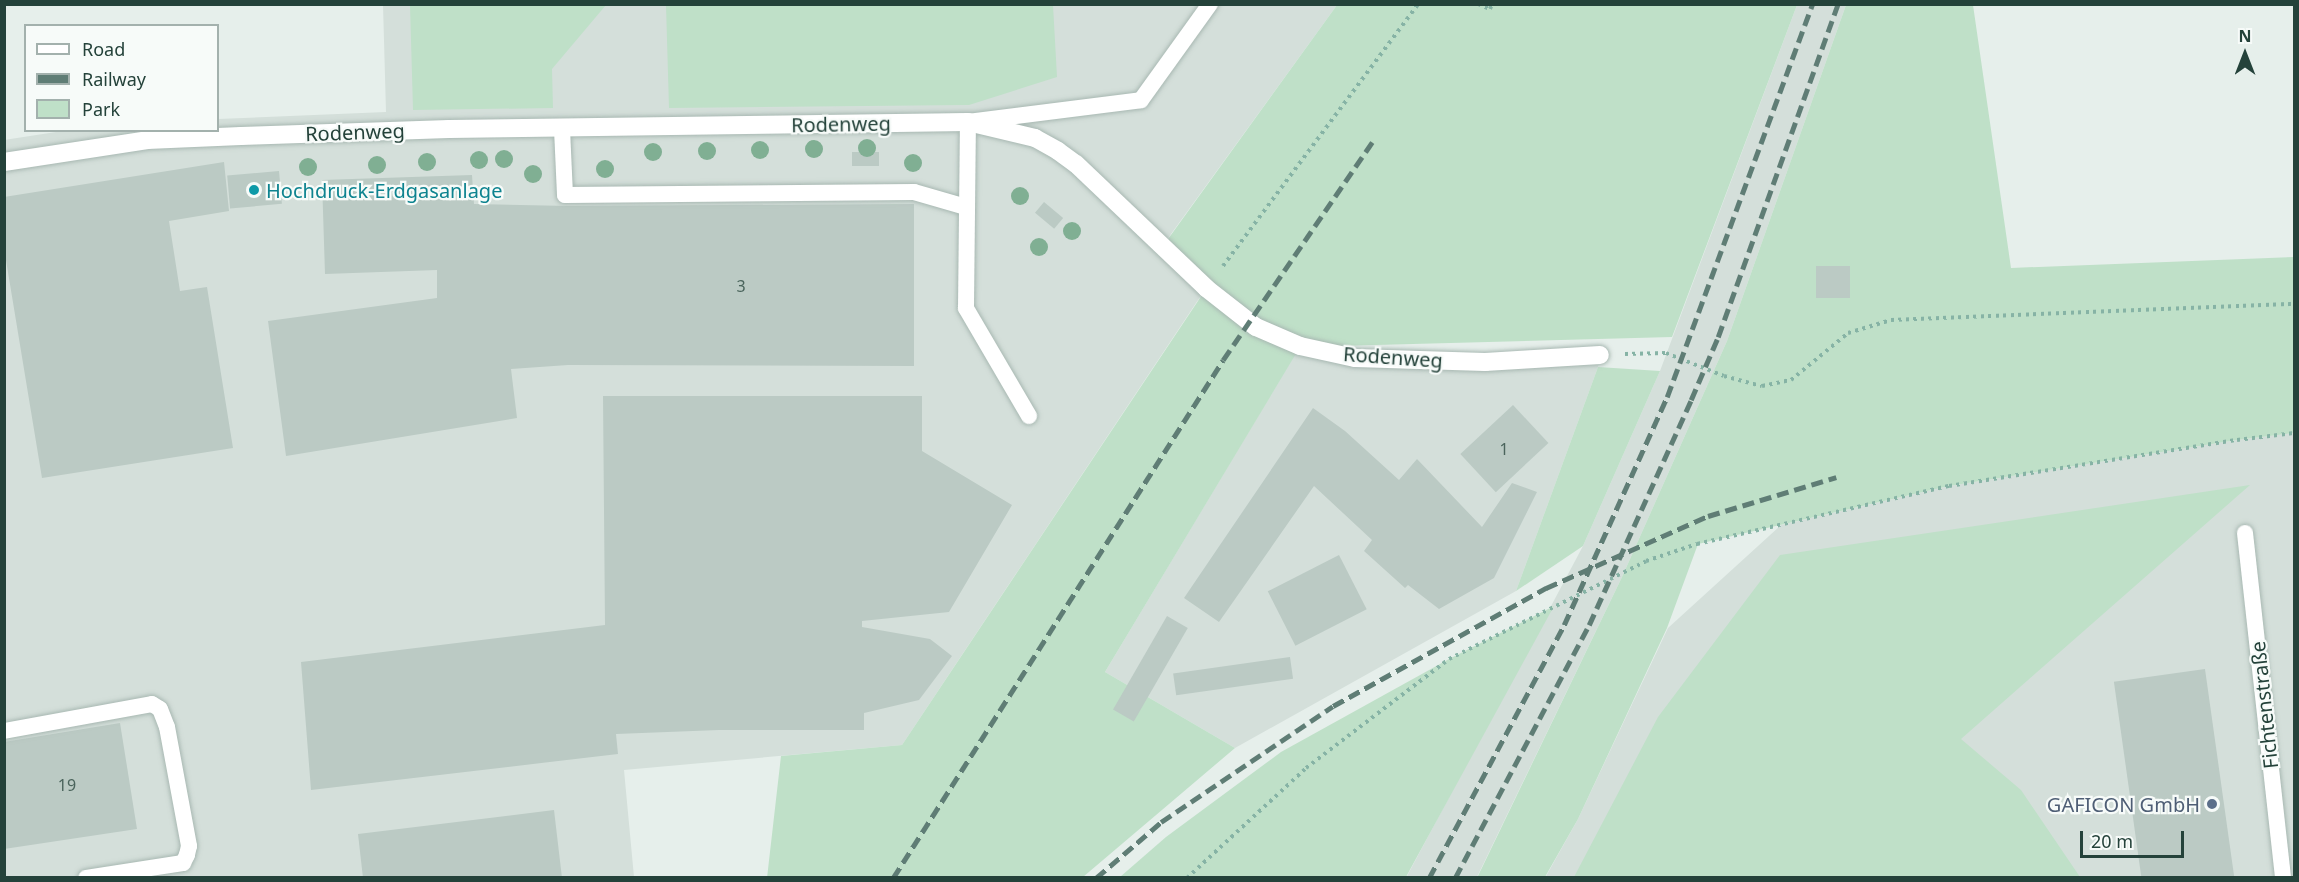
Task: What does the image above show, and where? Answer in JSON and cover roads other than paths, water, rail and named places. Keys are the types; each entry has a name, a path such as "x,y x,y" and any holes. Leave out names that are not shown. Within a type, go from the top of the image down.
{"street":[{"name":"Rodenweg","path":"4,162 147,140 449,129 968,122 1025,135 1058,151 1085,172 1206,288 1256,327 1300,346 1355,358 1485,362 1600,355"}],"lane":[{"path":"1029,416 966,308 968,122 1141,100 1210,4"},
{"path":"562,129 565,195 914,192 966,207"},
{"name":"Fichtenstraße","path":"2244,533 2283,878"},
{"path":"4,731 152,704 160,709 167,727 188,835 187,855 183,863 86,878"}],"railway":[{"path":"1429,878 1564,625 1667,397 1812,4"},
{"path":"1455,878 1589,625 1691,400 1718,337 1838,4"},
{"path":"893,878 1223,360 1375,138"},
{"path":"1096,878 1161,822 1333,706 1546,588 1708,516 1836,477"}],"place":[{"name":"Hochdruck-Erdgasanlage","path":"254,190"},
{"name":"GAFICON GmbH","path":"2212,804"}]}
